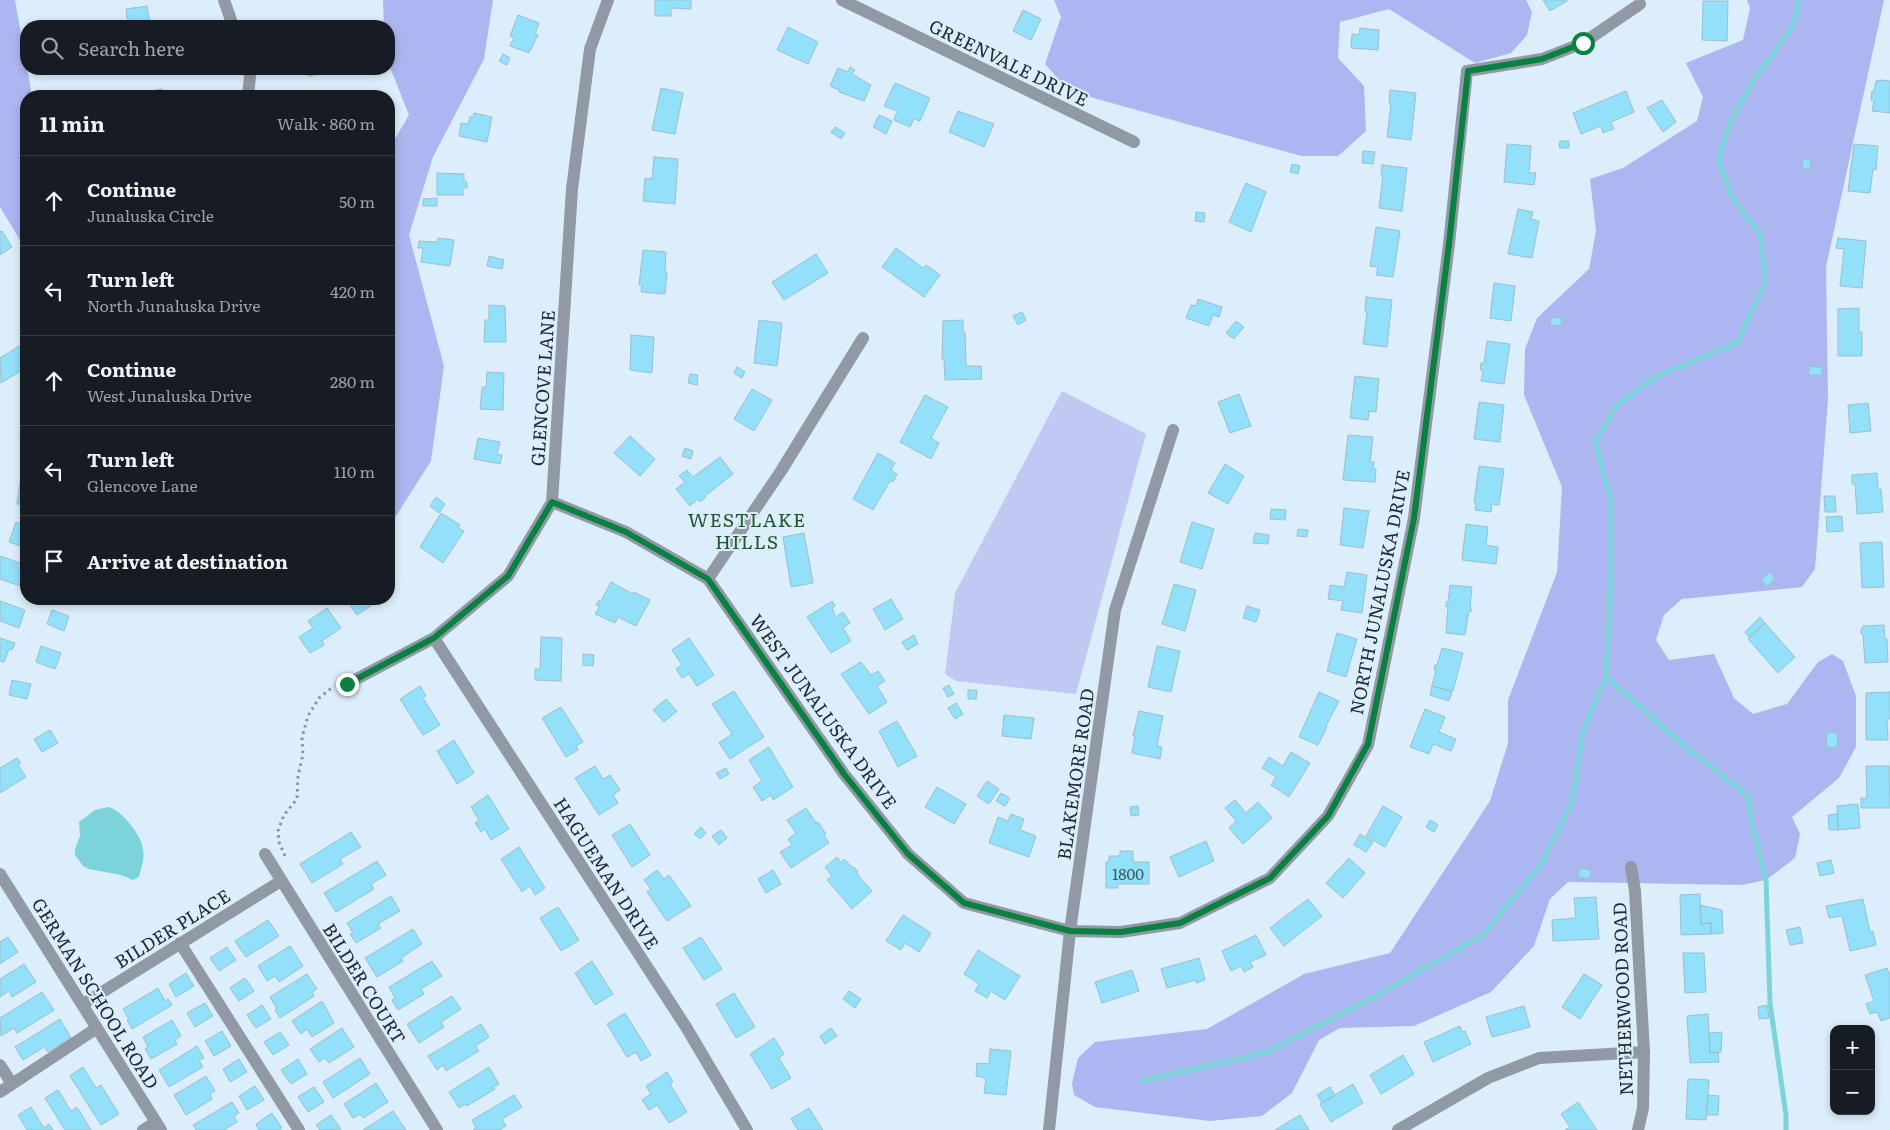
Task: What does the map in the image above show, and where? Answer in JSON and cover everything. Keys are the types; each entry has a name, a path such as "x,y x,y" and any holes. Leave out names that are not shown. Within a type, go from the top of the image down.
{"street":[{"path":"224,0 231,20"},
{"name":"GLENCOVE LANE","path":"347,684 434,638 508,576 552,502 572,189 590,49 608,0"},
{"name":"GREENVALE DRIVE","path":"842,0 1134,142"},
{"name":"NORTH JUNALUSKA DRIVE","path":"1070,931 1121,932 1180,923 1270,878 1328,816 1368,744 1414,518 1449,244 1468,71 1542,59 1583,43 1640,4"},
{"path":"249,90 250,75"},
{"path":"708,579 781,471 863,338"},
{"name":"BLAKEMORE ROAD","path":"1050,1130 1070,931 1115,610 1173,430"},
{"name":"WEST JUNALUSKA DRIVE","path":"552,502 626,532 708,579 844,774 908,854 964,903 1070,931"},
{"name":"HAGUEMAN DRIVE","path":"434,638 686,1027 747,1130"},
{"name":"BILDER COURT","path":"265,854 437,1130"},
{"name":"NETHERWOOD ROAD","path":"1631,867 1635,890 1644,1052 1643,1108 1638,1130"},
{"name":"GERMAN SCHOOL ROAD","path":"0,874 159,1126"},
{"name":"BILDER PLACE","path":"83,1004 281,881"},
{"path":"180,943 299,1130"},
{"path":"0,1092 97,1028"},
{"path":"1398,1130 1488,1078 1539,1058 1644,1052"},
{"path":"0,1065 12,1084"},
{"path":"143,1130 159,1126"}],"path":[{"path":"285,856 278,842 278,831 284,815 297,799 298,776 303,754 302,737 308,716 319,698 333,686 347,684"}],"shaded area":[{"path":"0,0 15,0 20,28 20,75 28,75 31,90 20,90 20,240 0,207"},
{"path":"383,0 493,0 484,59 433,157 409,235 444,366 431,461 395,518 395,139 409,115 393,75 395,75 395,20 384,20"},
{"path":"1054,0 1526,0 1532,12 1527,35 1511,53 1475,63 1389,9 1340,22 1338,58 1364,86 1366,131 1338,156 1301,156 1069,91 1045,64 1061,17"},
{"path":"1747,0 1884,0 1826,267 1828,399 1815,569 1802,587 1682,599 1664,615 1656,640 1669,660 1714,654 1734,698 1753,714 1787,704 1818,662 1832,654 1843,661 1856,696 1856,747 1839,778 1792,817 1800,834 1795,858 1766,880 1741,885 1568,882 1550,899 1534,946 1491,992 1414,1026 1340,1028 1319,1040 1292,1093 1262,1116 1210,1121 1095,1107 1074,1095 1072,1083 1078,1058 1095,1042 1207,1029 1304,974 1390,953 1490,801 1508,743 1508,700 1557,572 1562,487 1524,395 1525,349 1537,318 1589,269 1596,231 1590,179 1623,168 1697,121 1703,97 1686,63 1743,40 1750,8"},
{"path":"1062,391 1146,434 1076,694 956,681 945,674 955,593"},
{"path":"108,807 125,818 142,844 144,856 142,867 139,877 133,880 121,875 89,869 83,866 75,855 75,849 80,836 79,822 95,810"}],"building":[{"path":"655,0 691,0 691,9 671,8 671,16 655,16"},
{"path":"1543,0 1567,0 1567,1 1550,11"},
{"path":"1703,1 1728,1 1727,41 1702,40"},
{"path":"147,6 149,20 127,20 126,9"},
{"path":"1023,10 1041,19 1031,40 1013,31"},
{"path":"518,15 539,23 535,34 538,35 529,53 510,46 514,37 510,36"},
{"path":"788,27 818,42 808,64 777,50"},
{"path":"1360,28 1379,30 1378,50 1351,48 1352,34 1359,35"},
{"path":"503,54 510,58 507,65 499,61"},
{"path":"850,67 855,70 852,74 871,85 864,101 839,92 839,90 830,86 838,68 848,72"},
{"path":"1876,81 1890,81 1890,113 1872,111 1874,101 1871,100 1872,91 1874,91"},
{"path":"895,83 930,98 920,121 914,119 910,127 894,120 897,111 884,106"},
{"path":"661,88 683,93 675,134 652,130"},
{"path":"1390,90 1416,93 1411,140 1387,137 1391,104 1389,104"},
{"path":"1626,91 1634,112 1611,122 1614,129 1603,133 1601,126 1581,134 1573,113"},
{"path":"1662,100 1676,122 1663,132 1647,108"},
{"path":"958,111 994,124 984,147 949,132"},
{"path":"474,113 492,117 487,142 459,136 461,123 468,124 470,117 473,117"},
{"path":"879,115 892,121 886,134 873,127"},
{"path":"835,127 845,133 841,139 831,132"},
{"path":"1560,141 1569,141 1569,148 1559,148"},
{"path":"1507,144 1531,146 1529,173 1536,173 1534,185 1504,182"},
{"path":"1854,144 1878,146 1876,170 1873,169 1870,193 1848,191"},
{"path":"1363,151 1375,152 1373,164 1362,163"},
{"path":"654,157 678,159 675,204 643,201 645,178 652,179"},
{"path":"1802,160 1810,160 1811,169 1803,169"},
{"path":"1292,164 1300,166 1298,174 1290,172"},
{"path":"1382,165 1407,168 1402,211 1379,208 1383,175 1381,175"},
{"path":"437,173 464,174 467,188 463,188 463,195 437,195"},
{"path":"1246,183 1266,192 1251,232 1229,222"},
{"path":"437,198 437,206 423,206 423,199"},
{"path":"1518,209 1533,212 1531,219 1539,221 1532,258 1508,254"},
{"path":"1196,212 1205,213 1204,222 1195,221"},
{"path":"1376,227 1400,231 1393,277 1376,275 1378,267 1370,266"},
{"path":"2,231 12,247 0,255 0,232"},
{"path":"438,238 454,240 450,266 421,262 423,248 418,248 419,241 437,242"},
{"path":"1838,238 1866,241 1862,288 1840,286 1844,249 1836,248"},
{"path":"896,248 923,268 926,265 940,275 924,297 882,267"},
{"path":"643,250 666,252 665,294 641,292 642,285 639,285"},
{"path":"816,254 828,273 784,300 772,282"},
{"path":"489,256 504,260 502,269 487,266"},
{"path":"1494,283 1515,286 1511,321 1490,318"},
{"path":"1366,297 1392,300 1387,347 1363,344 1367,312 1365,311"},
{"path":"1198,299 1222,307 1219,317 1213,315 1209,326 1186,318 1191,305 1196,306"},
{"path":"489,305 505,306 506,342 484,342 485,320 489,320"},
{"path":"1859,308 1862,356 1838,356 1838,309"},
{"path":"1022,312 1026,320 1018,325 1013,316"},
{"path":"1551,317 1562,318 1561,326 1550,325"},
{"path":"759,320 782,323 777,366 754,363"},
{"path":"963,320 966,366 981,366 982,379 945,380 944,359 942,359 943,321"},
{"path":"1236,321 1244,327 1234,339 1226,333"},
{"path":"631,335 654,337 652,373 630,370"},
{"path":"1487,341 1510,344 1504,384 1481,381 1483,370 1480,370 1481,363 1484,363"},
{"path":"19,346 20,347 20,371 1,383 0,358"},
{"path":"1809,366 1822,367 1822,375 1809,375"},
{"path":"737,367 745,372 742,378 734,373"},
{"path":"487,372 504,373 503,410 480,409 482,387 486,387"},
{"path":"690,374 698,375 697,385 688,383"},
{"path":"1355,376 1379,379 1376,412 1369,411 1368,420 1350,418"},
{"path":"752,389 772,400 754,431 734,419"},
{"path":"1239,394 1251,426 1230,433 1218,402"},
{"path":"925,395 948,407 931,438 939,443 931,459 900,442"},
{"path":"1479,402 1504,405 1500,442 1474,439"},
{"path":"1868,403 1871,431 1850,433 1848,405"},
{"path":"1348,435 1373,437 1370,462 1374,462 1373,469 1376,469 1375,482 1343,480"},
{"path":"630,436 655,459 640,476 614,453"},
{"path":"478,438 500,442 497,454 502,455 500,464 474,459"},
{"path":"685,448 693,451 691,459 682,456"},
{"path":"878,453 895,463 891,470 897,474 893,482 890,481 873,510 853,499"},
{"path":"720,457 733,474 700,502 698,499 690,506 676,489 685,482 679,476 687,470 693,477"},
{"path":"1225,464 1244,476 1228,504 1208,493"},
{"path":"1479,466 1504,469 1499,505 1492,504 1491,512 1475,510 1476,503 1474,502"},
{"path":"1877,473 1878,490 1881,489 1883,512 1857,514 1855,484 1852,484 1852,475"},
{"path":"20,482 20,504 17,504"},
{"path":"1824,496 1835,496 1836,512 1825,512"},
{"path":"436,497 445,504 439,513 430,506"},
{"path":"1344,508 1369,511 1363,548 1340,545"},
{"path":"1271,509 1286,510 1285,520 1270,519"},
{"path":"441,513 460,525 458,528 464,531 443,563 420,547"},
{"path":"1842,516 1843,531 1827,532 1826,517"},
{"path":"16,522 20,524 20,546 9,542"},
{"path":"1192,522 1214,529 1202,569 1180,562"},
{"path":"1466,524 1488,527 1486,545 1498,547 1496,564 1462,560"},
{"path":"1298,529 1308,530 1307,537 1297,536"},
{"path":"804,533 813,583 791,587 783,537"},
{"path":"1255,533 1269,535 1268,544 1253,543"},
{"path":"1882,542 1884,587 1862,588 1860,543"},
{"path":"0,556 20,563 20,586 0,579"},
{"path":"1347,572 1367,575 1362,613 1341,610 1343,601 1328,599 1330,585 1344,587"},
{"path":"1770,572 1775,579 1767,586 1761,580"},
{"path":"611,582 633,594 634,592 650,600 636,626 618,617 615,623 595,614 600,606 596,605 599,600 601,601"},
{"path":"1174,584 1196,590 1185,631 1162,624"},
{"path":"1450,585 1472,587 1471,612 1469,611 1465,635 1446,633 1448,607 1446,607 1446,602 1448,602"},
{"path":"891,599 903,619 885,630 873,609"},
{"path":"0,601 25,610 19,628 0,621"},
{"path":"832,601 835,606 832,608 836,617 843,612 850,623 843,628 851,641 831,653 807,617"},
{"path":"350,605 372,605 357,615"},
{"path":"1247,606 1260,610 1256,622 1243,618"},
{"path":"327,608 341,628 322,641 324,645 310,653 299,637 313,628 308,621"},
{"path":"52,610 69,616 64,631 47,624"},
{"path":"1760,617 1765,623 1749,637 1745,632"},
{"path":"1765,623 1795,657 1778,673 1748,639"},
{"path":"1884,625 1888,662 1865,663 1863,635 1861,633 1863,626"},
{"path":"1337,633 1357,639 1346,677 1327,671"},
{"path":"914,635 918,644 907,650 902,642"},
{"path":"541,637 562,638 561,681 535,680 535,669 540,669"},
{"path":"0,638 15,643 12,650 9,649 4,662 0,661"},
{"path":"689,638 714,675 697,686 689,674 682,678 676,669 682,665 672,650"},
{"path":"41,646 61,653 55,669 36,662"},
{"path":"1157,646 1180,651 1171,692 1148,687"},
{"path":"1442,648 1463,653 1453,691 1432,686 1436,670 1434,670 1435,665 1437,665"},
{"path":"583,654 594,655 593,666 583,665"},
{"path":"861,662 871,675 878,671 885,681 877,686 887,702 869,714 841,674"},
{"path":"12,680 31,684 27,699 9,695"},
{"path":"949,685 954,694 948,697 943,688"},
{"path":"420,686 426,696 423,698 440,725 423,735 400,699"},
{"path":"1432,686 1452,692 1449,701 1430,695"},
{"path":"968,690 977,690 976,699 968,699"},
{"path":"734,691 764,737 730,759 719,743 732,734 712,704"},
{"path":"1319,692 1339,701 1318,745 1299,737"},
{"path":"1890,692 1890,719 1887,719 1888,740 1866,740 1866,693"},
{"path":"666,699 677,711 664,722 653,710"},
{"path":"956,703 963,714 955,719 948,708"},
{"path":"561,707 583,742 576,746 578,750 566,757 542,718"},
{"path":"1425,709 1445,717 1439,732 1456,739 1451,751 1433,744 1429,754 1410,747"},
{"path":"1139,711 1163,716 1157,746 1162,747 1160,759 1132,753 1135,736 1133,736"},
{"path":"1004,715 1034,718 1031,739 1002,736"},
{"path":"897,721 917,756 898,767 879,731"},
{"path":"50,730 58,743 42,752 34,739"},
{"path":"1837,732 1838,747 1827,748 1826,733"},
{"path":"454,740 474,773 457,784 437,751"},
{"path":"769,747 793,787 773,800 771,795 762,801 753,787 762,781 749,760"},
{"path":"1291,752 1310,763 1289,797 1271,785 1276,777 1262,768 1269,757 1283,766"},
{"path":"17,758 21,763 18,765 26,777 0,793 0,768"},
{"path":"595,766 603,779 610,775 620,790 613,795 618,803 599,815 575,778"},
{"path":"1866,766 1889,766 1890,808 1861,808 1861,798 1867,798"},
{"path":"726,768 729,774 720,779 716,773"},
{"path":"987,781 999,789 989,804 977,796"},
{"path":"937,787 966,804 954,824 925,807"},
{"path":"1001,793 1010,798 1005,806 996,801"},
{"path":"488,795 509,829 491,840 485,829 481,832 475,823 479,820 471,807"},
{"path":"1235,800 1246,813 1258,802 1272,818 1243,844 1229,828 1236,821 1225,808"},
{"path":"1858,804 1860,828 1838,830 1837,806"},
{"path":"1138,806 1139,815 1131,816 1130,807"},
{"path":"1383,806 1402,817 1385,847 1366,836"},
{"path":"806,808 826,834 824,835 829,843 791,868 780,852 792,845 788,839 796,833 787,820"},
{"path":"1011,814 1024,819 1020,830 1036,836 1029,857 989,843 998,817 1008,821"},
{"path":"1837,814 1838,830 1829,830 1828,815"},
{"path":"1430,820 1438,825 1434,832 1426,827"},
{"path":"630,824 650,855 632,867 612,835"},
{"path":"701,827 706,833 700,839 694,834"},
{"path":"721,830 727,838 719,845 712,836"},
{"path":"351,832 361,847 340,859 343,864 312,883 300,864"},
{"path":"1360,834 1373,842 1366,852 1354,845"},
{"path":"1206,841 1214,861 1179,877 1170,857"},
{"path":"519,847 545,888 535,895 530,886 522,892 501,859"},
{"path":"1120,851 1133,851 1133,862 1149,862 1149,884 1118,884 1118,888 1106,888 1106,862 1109,862 1109,856 1120,856"},
{"path":"837,857 841,862 844,859 854,867 858,872 857,874 872,891 852,909 827,880 832,876 825,867"},
{"path":"1349,858 1365,873 1343,898 1326,883"},
{"path":"1831,860 1834,873 1820,876 1817,863"},
{"path":"377,861 386,875 371,884 374,889 336,912 324,893"},
{"path":"1580,868 1591,870 1589,879 1578,877"},
{"path":"657,870 664,879 669,875 691,906 667,921 647,892 651,889 644,880"},
{"path":"773,870 781,884 766,893 758,879"},
{"path":"1700,894 1701,924 1711,923 1711,934 1681,935 1680,895"},
{"path":"391,896 400,911 378,924 381,928 356,943 350,934 353,933 347,923"},
{"path":"1596,897 1599,939 1553,941 1552,920 1576,918 1574,898"},
{"path":"1308,899 1322,916 1284,946 1270,928"},
{"path":"1863,899 1870,932 1873,931 1876,945 1850,951 1842,916 1829,918 1826,906"},
{"path":"1700,905 1722,910 1723,933 1711,934 1711,923 1701,924"},
{"path":"558,907 579,940 561,951 540,918"},
{"path":"903,915 931,933 919,952 905,943 901,950 886,941"},
{"path":"268,920 279,936 246,957 235,941"},
{"path":"1800,927 1803,943 1790,945 1786,930"},
{"path":"413,929 422,944 401,958 403,961 377,977 365,958"},
{"path":"1256,935 1266,955 1250,962 1253,967 1244,972 1241,966 1231,971 1222,951"},
{"path":"8,937 18,952 0,964 0,942"},
{"path":"701,937 722,969 704,980 683,948"},
{"path":"290,946 303,966 279,982 275,976 267,981 258,966"},
{"path":"227,947 236,960 219,971 210,958"},
{"path":"978,950 1020,976 1005,1000 991,991 987,998 975,991 979,984 964,974"},
{"path":"1683,953 1704,953 1706,992 1685,993"},
{"path":"1199,958 1205,980 1196,983 1196,980 1167,988 1161,969"},
{"path":"432,961 442,976 421,989 424,994 398,1010 392,1000 395,998 389,987"},
{"path":"592,961 613,994 595,1005 575,973"},
{"path":"24,964 36,982 12,997 9,991 0,997 0,979"},
{"path":"1887,968 1890,976 1890,1018 1881,1021 1877,1012 1870,1014 1866,1004 1874,1001 1865,975"},
{"path":"1132,970 1139,991 1102,1003 1095,982"},
{"path":"186,973 194,986 176,997 169,984"},
{"path":"307,974 317,989 312,992 314,996 280,1018 270,997"},
{"path":"1584,974 1602,985 1580,1019 1562,1007"},
{"path":"245,978 254,991 239,1001 230,988"},
{"path":"158,988 165,1001 168,999 172,1005 132,1029 123,1009"},
{"path":"849,991 861,999 855,1008 843,999"},
{"path":"42,992 54,1010 17,1033 14,1028 1,1036 0,1018"},
{"path":"734,993 755,1027 736,1038 716,1004"},
{"path":"452,996 461,1009 441,1022 444,1027 419,1043 407,1024"},
{"path":"322,1001 334,1023 312,1037 307,1029 301,1034 292,1021"},
{"path":"205,1003 213,1016 195,1027 187,1013"},
{"path":"262,1005 271,1019 256,1028 247,1015"},
{"path":"1767,1005 1769,1018 1759,1019 1758,1007"},
{"path":"1524,1006 1530,1027 1492,1037 1486,1017"},
{"path":"625,1013 651,1055 641,1061 636,1052 627,1057 607,1024"},
{"path":"1708,1014 1710,1053 1718,1052 1719,1062 1690,1063 1687,1016"},
{"path":"60,1019 71,1038 48,1052 44,1047 23,1060 15,1047"},
{"path":"172,1020 181,1036 175,1040 177,1044 151,1059 145,1049 148,1047 143,1037"},
{"path":"481,1024 489,1037 475,1046 479,1051 446,1071 443,1065 437,1070 428,1056"},
{"path":"1460,1026 1462,1032 1465,1031 1471,1044 1433,1062 1424,1042"},
{"path":"342,1028 354,1047 329,1063 325,1058 319,1062 310,1049"},
{"path":"831,1028 837,1036 825,1044 820,1036"},
{"path":"222,1031 231,1046 214,1056 205,1041"},
{"path":"280,1032 289,1045 273,1055 264,1042"},
{"path":"1722,1032 1721,1052 1710,1053 1709,1033"},
{"path":"774,1038 784,1054 779,1058 791,1078 772,1089 750,1054"},
{"path":"197,1046 204,1058 199,1060 203,1067 169,1087 159,1070"},
{"path":"990,1049 1011,1051 1006,1095 984,1093 986,1078 976,1076 977,1063 989,1064"},
{"path":"1403,1055 1414,1074 1381,1094 1370,1075"},
{"path":"360,1058 370,1074 333,1098 323,1082"},
{"path":"239,1059 247,1072 230,1082 223,1069"},
{"path":"298,1059 307,1074 291,1084 281,1070"},
{"path":"83,1067 96,1088 101,1085 119,1114 101,1125 70,1076"},
{"path":"489,1067 499,1084 493,1087 495,1089 467,1106 465,1104 459,1108 449,1092"},
{"path":"667,1072 673,1082 670,1084 687,1112 669,1123 657,1105 649,1110 642,1100 651,1094 646,1086"},
{"path":"206,1076 215,1091 210,1094 212,1099 186,1115 174,1095"},
{"path":"1688,1079 1709,1080 1706,1120 1686,1119"},
{"path":"376,1083 388,1102 363,1118 360,1114 353,1118 344,1104"},
{"path":"1353,1084 1363,1103 1331,1122 1320,1104"},
{"path":"255,1086 264,1100 247,1110 239,1096"},
{"path":"314,1087 324,1102 308,1112 298,1097"},
{"path":"1330,1087 1335,1095 1322,1103 1317,1095"},
{"path":"58,1090 71,1111 77,1107 91,1130 65,1130 45,1098"},
{"path":"514,1095 522,1107 502,1119 506,1126 499,1130 473,1130 476,1128 472,1120"},
{"path":"1708,1095 1719,1096 1718,1115 1706,1115"},
{"path":"232,1102 239,1113 234,1116 237,1122 224,1130 196,1130 193,1125"},
{"path":"1578,1102 1597,1130 1565,1130 1570,1127 1561,1114"},
{"path":"31,1107 44,1128 49,1124 53,1130 27,1130 18,1115"},
{"path":"809,1108 823,1130 798,1130 791,1119"},
{"path":"393,1111 406,1130 363,1130"},
{"path":"272,1113 282,1128 279,1130 259,1130 256,1124"},
{"path":"331,1115 341,1129 320,1130 316,1125"},
{"path":"1300,1115 1309,1130 1275,1130"}],"waterway":[{"path":"1142,1081 1267,1052 1372,998 1483,935 1543,862 1572,802 1583,731 1606,677 1611,583 1611,501 1595,442 1617,405 1657,376 1737,343 1766,280 1760,234 1732,197 1718,159 1730,123 1753,81 1793,26 1799,0"},
{"path":"1606,677 1682,744 1748,796 1752,825 1766,880 1770,1003 1786,1115 1786,1130"}],"district":[{"name":"WESTLAKE HILLS","path":"747,530"}],"route":[{"path":"347,684 434,638 508,576 552,502 626,532 708,579 844,774 908,854 964,903 1070,931 1121,932 1180,923 1270,878 1328,816 1368,744 1414,518 1449,244 1468,71 1542,59 1583,43"}]}
